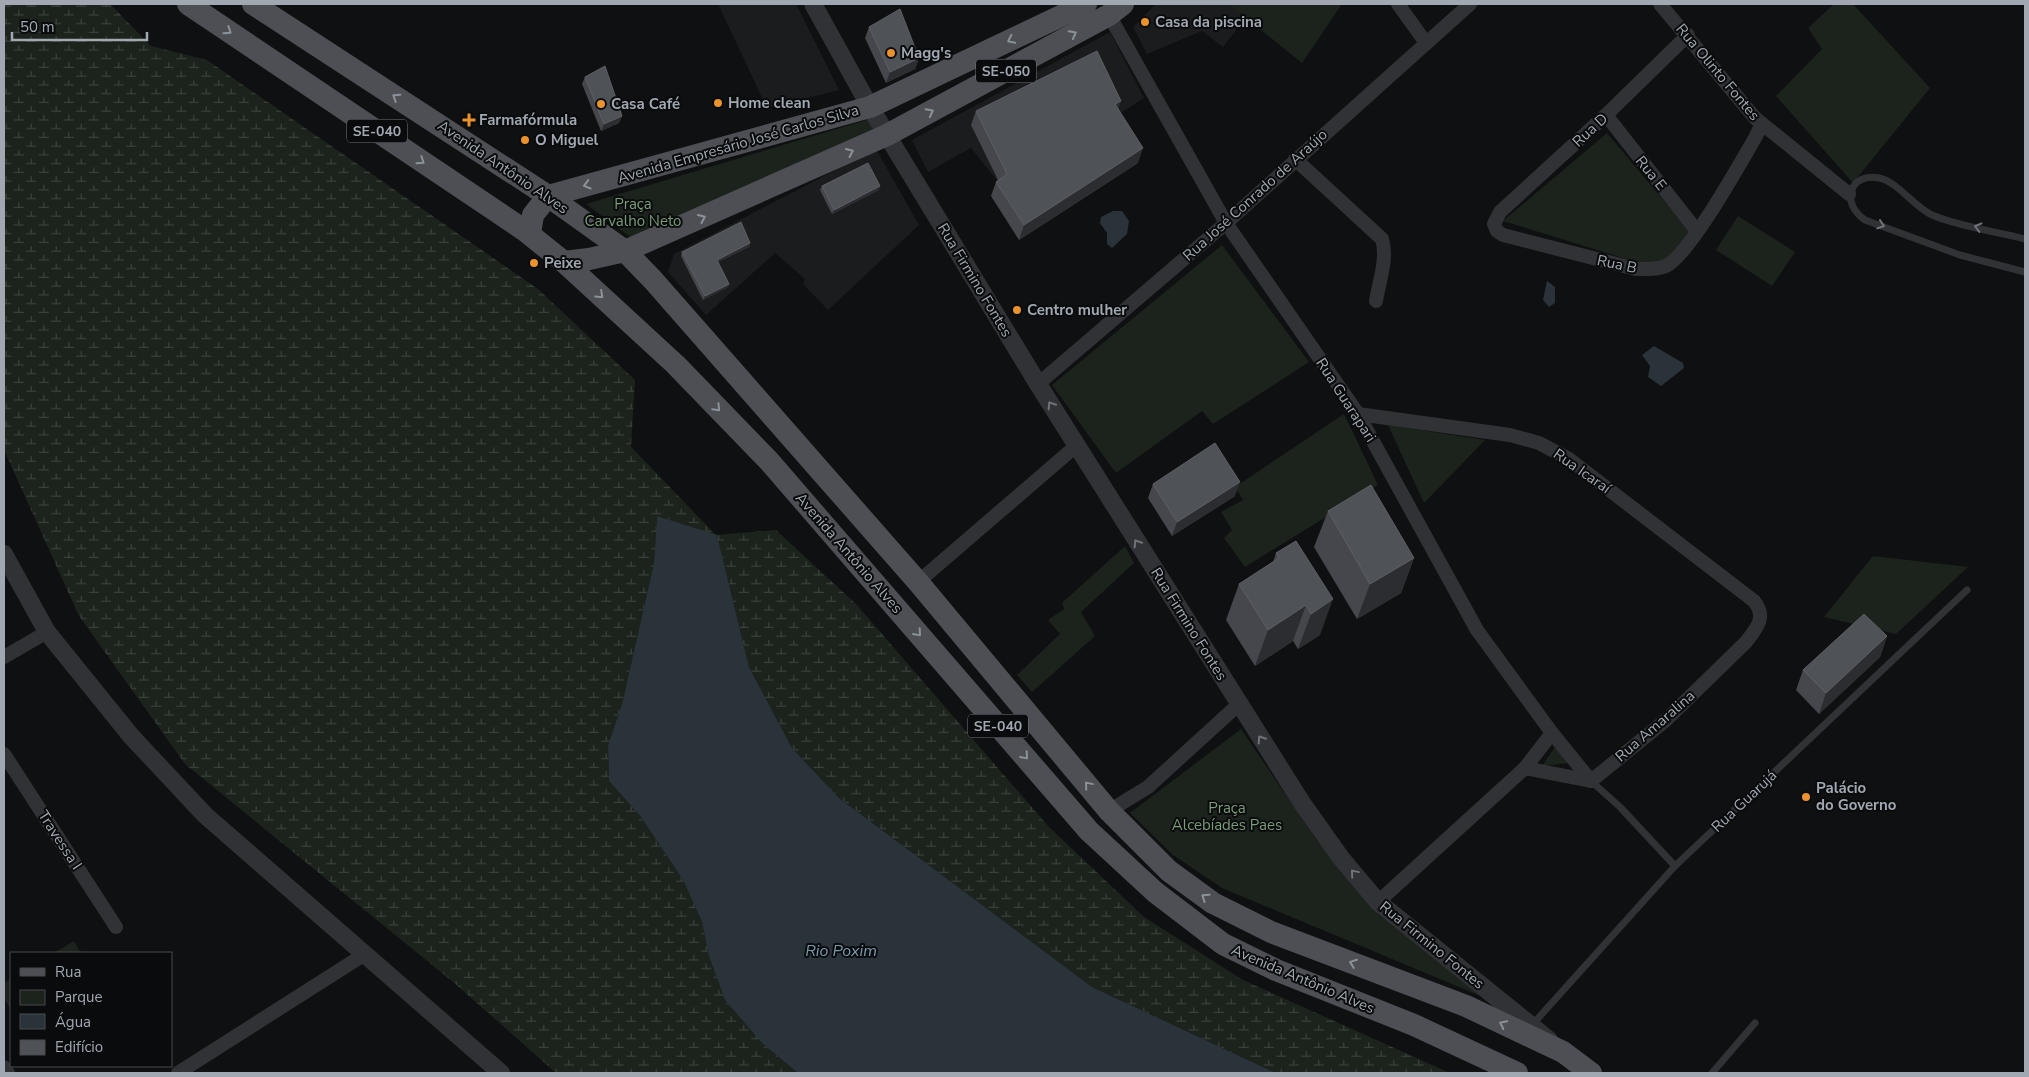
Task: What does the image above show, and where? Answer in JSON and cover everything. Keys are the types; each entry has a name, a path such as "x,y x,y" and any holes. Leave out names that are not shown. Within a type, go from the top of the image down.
{"main road":[{"name":"Avenida Antônio Alves","path":"188,4 530,234 564,262 676,365 769,461 1089,831 1155,892 1223,944 1276,970 1414,1025 1517,1073"},
{"name":"Avenida Antônio Alves","path":"253,4 548,196 625,251 653,280 918,582 1109,811 1169,871 1213,903 1271,932 1466,1006 1563,1052"},
{"name":"Avenida Empresário José Carlos Silva","path":"548,196 870,107 1086,4"},
{"name":"SE-050","path":"887,135 1116,10"},
{"path":"564,262 625,251 887,135"},
{"path":"530,234 529,225 533,215 548,196"},
{"name":"SE-040","path":"1563,1052 1591,1073"}],"street":[{"name":"Rua Firmino Fontes","path":"813,4 870,107 1076,446 1302,803 1341,858 1378,902 1563,1052"},
{"path":"1398,4 1426,42"},
{"name":"Rua José Conrado de Araújo","path":"1038,384 1226,223 1295,159 1470,4"},
{"name":"Rua Olinto Fontes","path":"1660,4 1688,35 1755,118 1850,194"},
{"name":"Rua Guarapari","path":"1116,10 1226,223 1358,414 1477,630 1552,733 1590,780"},
{"name":"Rua D","path":"1494,224 1500,212 1606,116 1688,35"},
{"name":"Rua E","path":"1606,116 1697,231"},
{"name":"Rua B","path":"1494,224 1496,231 1503,235 1636,269 1653,270 1666,266 1675,260 1697,231 1762,124"},
{"path":"1295,159 1382,239 1384,259 1376,301"},
{"name":"Rua Icaraí","path":"1358,414 1510,435 1540,442 1569,459 1754,601 1760,609 1761,619"},
{"path":"918,582 1076,446"},
{"path":"4,554 47,632 131,736 205,815 501,1073"},
{"name":"Rua Amaralina","path":"1590,780 1666,720 1746,642 1757,629 1761,619"},
{"path":"4,657 47,632"},
{"path":"1109,811 1126,803 1148,787 1239,704"},
{"path":"1378,902 1525,768 1552,733"},
{"name":"Travessa I","path":"4,754 116,927"},
{"path":"1525,768 1590,780"},
{"path":"178,1073 365,954"},
{"path":"4,1067 8,1073"}],"lane":[{"path":"2025,239 1933,215 1915,206 1882,178 1867,177 1857,184 1850,194 1850,203 1855,213 1864,220 1960,255 2025,272"},
{"name":"Rua Guarujá","path":"1532,1025 1675,866 1967,590"},
{"path":"1590,780 1620,807 1675,866"},
{"path":"1712,1073 1755,1023"}],"shaded area":[{"path":"718,4 796,4 839,90 767,108"},
{"path":"1156,4 1229,4 1246,17 1223,47 1202,31 1147,54 1133,27"},
{"path":"1110,32 1144,98 1003,188 971,148 928,172 912,140"},
{"path":"876,149 919,225 828,310 803,284 805,279 775,253 706,315 668,272 674,254"}],"green space":[{"path":"4,4 110,4 151,46 207,60 538,289 635,380 631,447 716,535 776,530 856,604 1049,827 1144,917 1243,980 1450,1073 1276,1073 1092,987 839,798 792,748 749,667 717,536 657,516 654,563 622,704 608,745 609,781 641,817 683,880 702,922 708,953 763,1044 798,1073 556,1073 453,982 185,764 79,616 4,450"},
{"path":"1229,4 1342,4 1302,63"},
{"path":"1834,4 1853,4 1930,88 1853,183 1776,96 1822,49 1808,28"},
{"name":"Praça Carvalho Neto","path":"870,119 876,130 630,237 586,204"},
{"path":"1607,133 1692,234 1662,270 1503,221"},
{"path":"1738,216 1795,252 1772,286 1716,250"},
{"path":"1222,245 1309,362 1213,424 1202,411 1116,473 1052,385"},
{"path":"1344,414 1378,485 1245,567 1224,538 1232,530 1221,512 1243,500 1235,487"},
{"path":"1388,425 1485,440 1424,503"},
{"path":"1125,546 1134,563 1081,612 1095,636 1032,692 1017,675 1060,634 1048,620 1064,609 1062,603"},
{"path":"1873,556 1968,567 1896,634 1824,617"},
{"name":"Praça Alcebíades Paes","path":"1241,729 1316,839 1398,925 1502,1005 1222,888 1173,855 1130,813"},
{"path":"1555,747 1569,763 1542,766"},
{"path":"74,941 80,952 56,952"},
{"path":"10,979 10,1009 4,998 4,983"}],"water":[{"path":"1113,211 1122,211 1129,221 1127,234 1112,248 1107,244 1107,233 1100,223 1101,217"},
{"path":"1547,281 1555,287 1555,303 1549,307 1543,300"},
{"path":"1654,346 1683,363 1684,368 1661,386 1648,377 1650,366 1642,355"},
{"name":"Rio Poxim","path":"657,516 717,535 749,667 792,748 839,798 1092,987 1276,1073 798,1073 763,1044 725,1000 708,953 702,922 683,880 641,817 609,781 608,745 622,704 654,563"}],"building":[{"name":"Magg's","path":"900,9 919,58 890,72 869,27"},
{"path":"1097,51 1121,101 1115,104 1143,148 1024,225 996,182 1007,174 976,111"},
{"name":"Casa Café","path":"605,66 622,116 604,124 585,77"},
{"path":"868,163 880,186 834,210 822,186"},
{"path":"741,222 750,243 717,260 729,284 705,296 682,252"},
{"path":"1215,443 1240,482 1177,522 1153,484"},
{"path":"1371,485 1414,558 1370,584 1328,511"},
{"path":"1296,541 1333,599 1311,614 1306,605 1268,630 1239,584 1279,558 1276,553"},
{"path":"1864,614 1887,636 1826,693 1803,670"}],"place":[{"name":"Casa da piscina","path":"1145,22"},
{"name":"Magg's","path":"891,53"},
{"name":"Home clean","path":"718,103"},
{"name":"Casa Café","path":"601,104"},
{"name":"Farmafórmula","path":"469,120"},
{"name":"O Miguel","path":"525,140"},
{"name":"Peixe","path":"534,263"},
{"name":"Centro mulher","path":"1017,310"},
{"name":"Palácio do Governo","path":"1806,797"}]}
